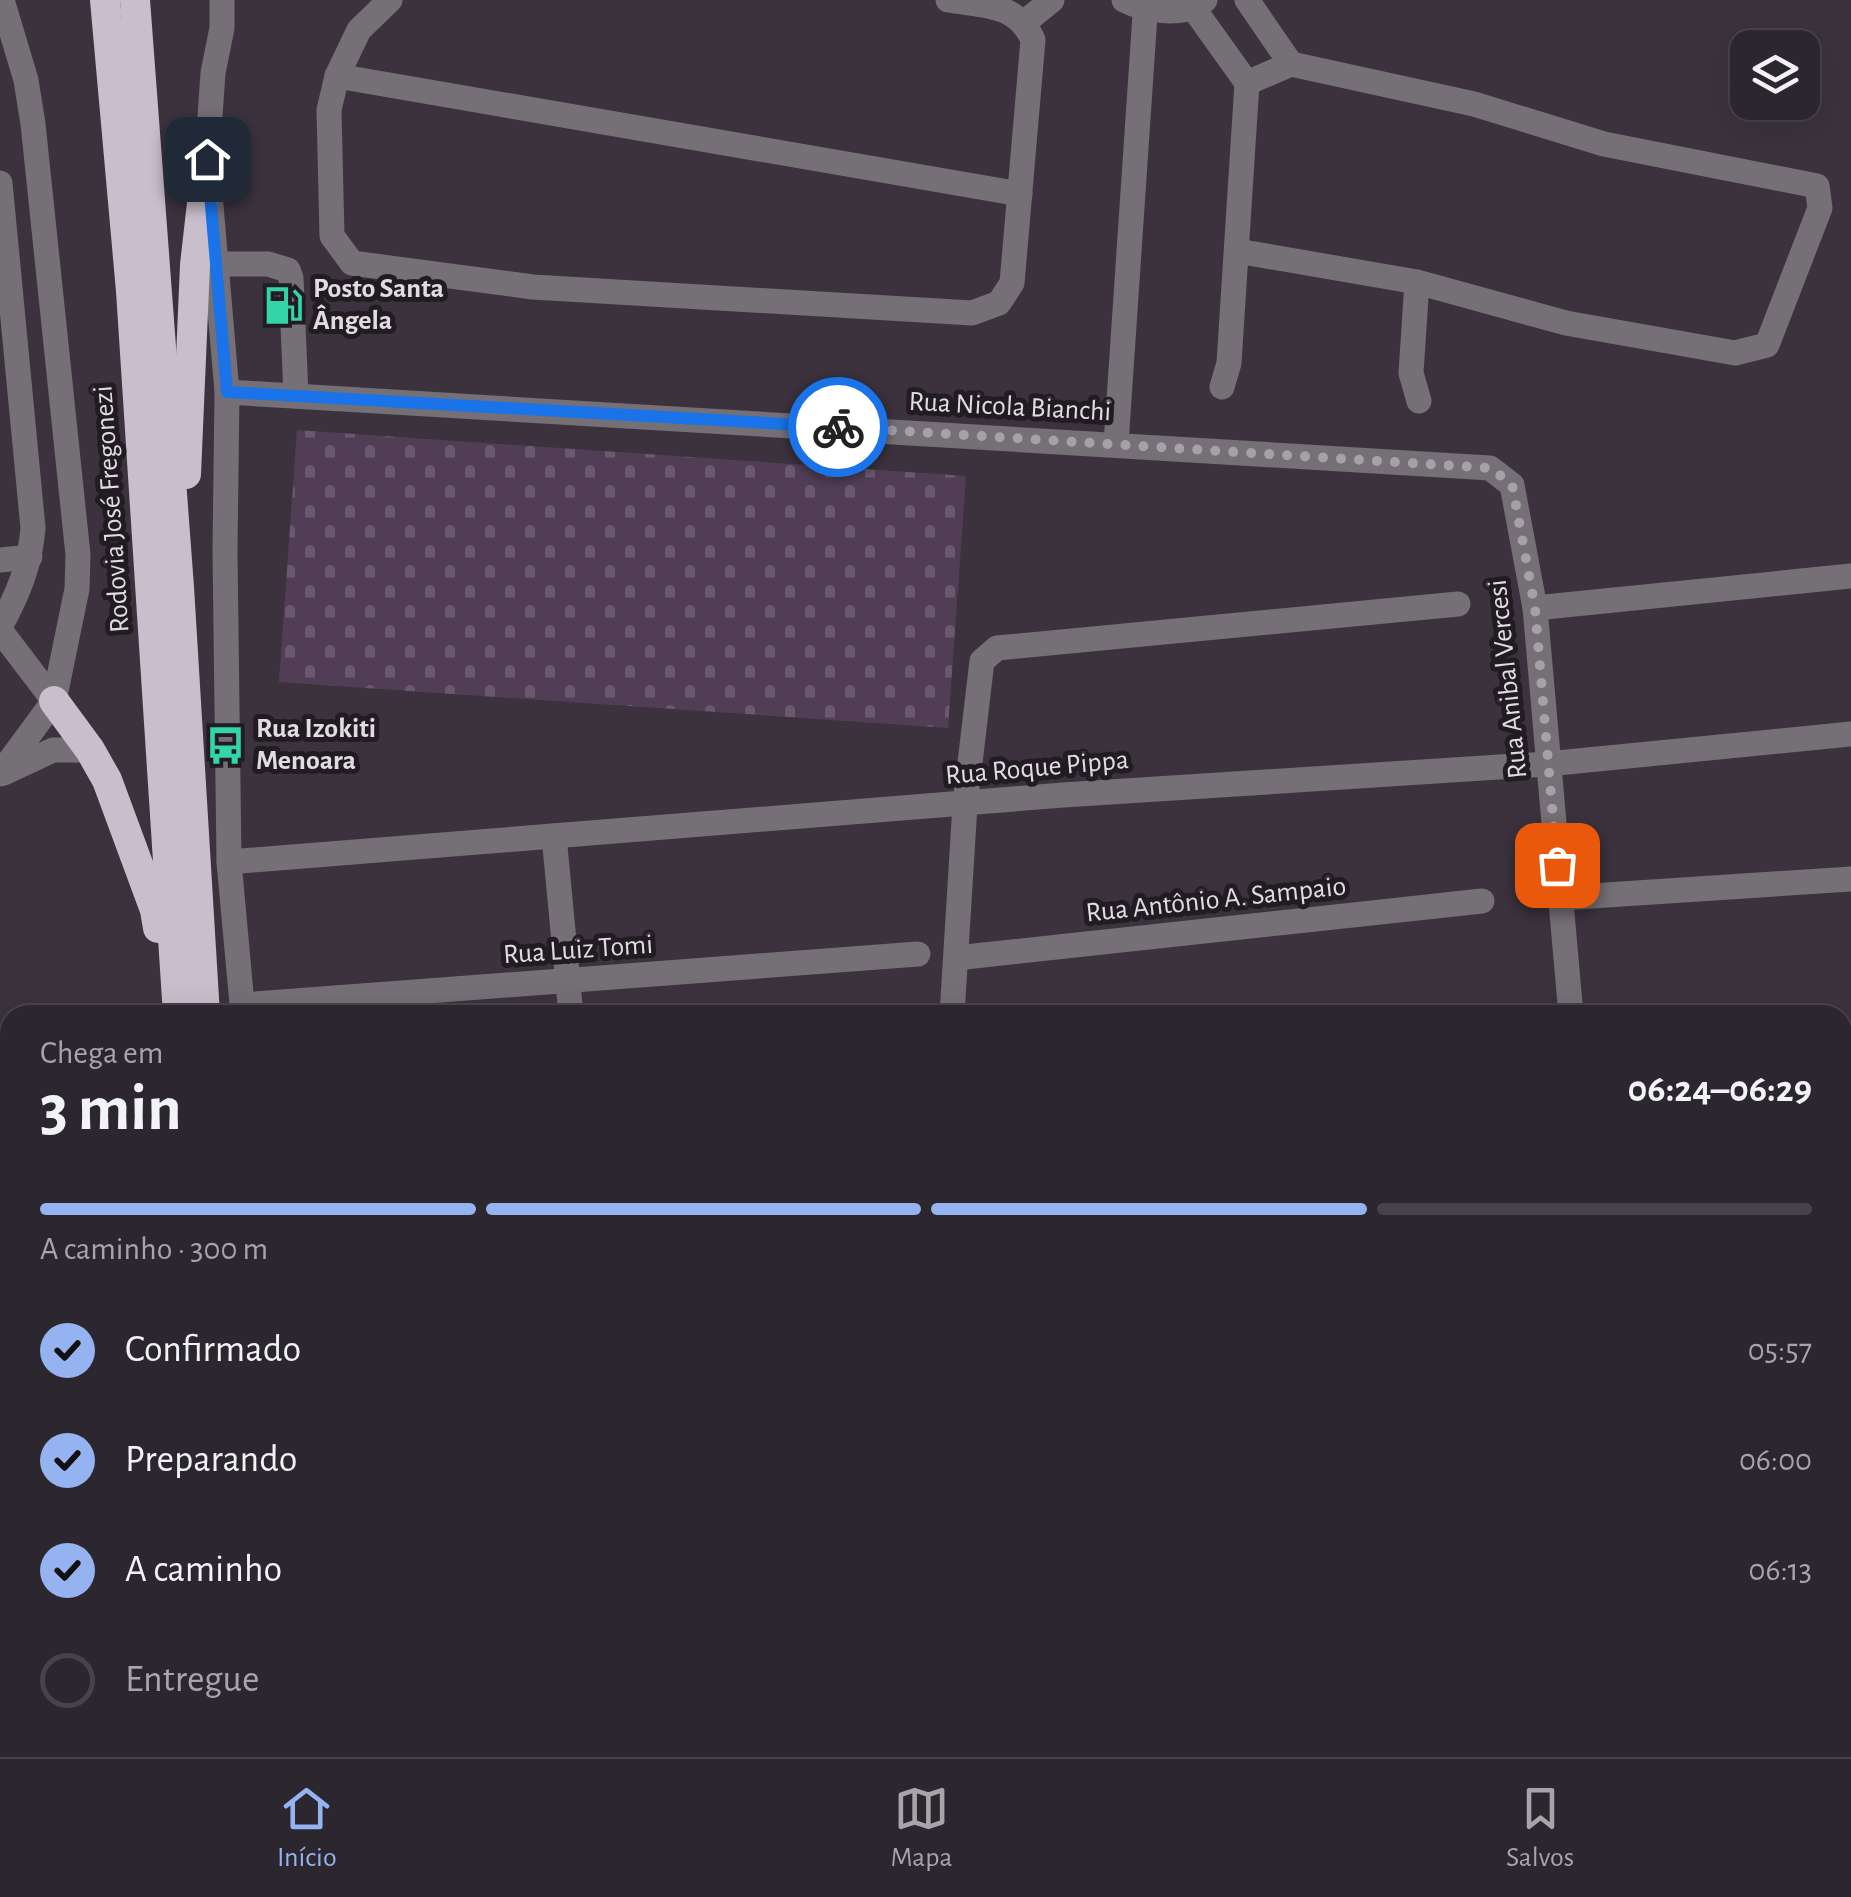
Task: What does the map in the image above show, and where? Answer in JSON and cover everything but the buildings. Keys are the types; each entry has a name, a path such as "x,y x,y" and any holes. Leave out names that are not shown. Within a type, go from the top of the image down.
{"highway":[{"name":"Rodovia José Fregonezi","path":"105,0 131,291 176,1005"},
{"path":"135,0 179,587 204,1005"},
{"path":"179,587 194,352 195,266 207,159"},
{"path":"54,702 107,780 155,910 175,1005"}],"street":[{"path":"0,775 54,702 76,588 76,524 33,124 26,80 2,0"},
{"path":"222,0 207,159 227,392 229,862 242,1005"},
{"path":"222,28 236,0"},
{"path":"390,0 359,30 337,76 329,110 332,236 352,262 532,287 972,313 999,303 1012,284 1033,40 1026,22 1008,11 948,0"},
{"path":"1026,22 1052,0"},
{"path":"1247,0 1291,64"},
{"path":"1116,444 1138,4 1200,4 1246,82 1229,364 1222,388"},
{"path":"1236,251 1417,282 1566,323 1736,353 1768,345 1820,208 1817,186 1604,144 1474,104 1291,64 1246,82"},
{"path":"337,76 1020,194"},
{"path":"0,183 33,528 30,556 19,592 0,629 54,702"},
{"path":"216,264 268,264 288,270 296,396"},
{"path":"1417,282 1412,373 1419,401"},
{"name":"Rua Nicola Bianchi","path":"227,392 1490,468"},
{"name":"Rua Anibal Vercesi","path":"1490,468 1512,484 1535,608 1570,1005"},
{"path":"0,560 30,556"},
{"path":"1535,608 1851,576"},
{"path":"953,1005 965,805 982,661 997,648 1458,604"},
{"name":"Rua Roque Pippa","path":"229,862 1063,795 1547,764 1851,734"},
{"path":"0,775 53,750 90,750"},
{"path":"554,836 570,1005"},
{"path":"1561,898 1851,879"},
{"name":"Rua Antônio A. Sampaio","path":"956,958 1482,901"},
{"name":"Rua Luiz Tomi","path":"298,1005 918,954"}],"green space":[{"path":"297,430 966,476 948,728 279,682"}],"way so far":[{"path":"838,427 1490,468 1512,484 1535,608 1557,865"}],"place":[{"name":"Posto Santa Ângela","path":"283,305"},
{"name":"Rua Izokiti Menoara","path":"226,745"}],"route":[{"path":"207,159 227,392 838,427"}]}
